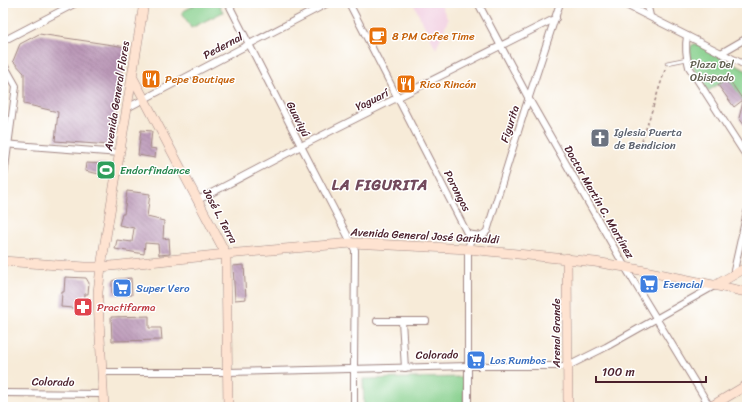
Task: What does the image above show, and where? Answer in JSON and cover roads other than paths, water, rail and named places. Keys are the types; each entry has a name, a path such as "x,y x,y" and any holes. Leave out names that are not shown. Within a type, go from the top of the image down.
{"street":[{"path":"3,41 76,3"},
{"name":"Avenida General Flores","path":"104,407 98,297 101,267 144,3"},
{"name":"Guaviyú","path":"228,3 355,250 354,407"},
{"name":"Pedernal","path":"127,108 328,3"},
{"name":"Porongos","path":"349,3 468,234 470,242 468,249 468,407"},
{"name":"Doctor Martín C. Martínez","path":"478,3 529,99 625,266 710,407"},
{"name":"Figurita","path":"468,234 478,236 485,234 560,3"},
{"path":"622,3 747,66"},
{"path":"647,3 650,16"},
{"name":"Yaguarí","path":"198,200 301,146 556,18"},
{"path":"688,36 686,44 688,67 746,154"},
{"path":"721,53 747,38"},
{"path":"3,63 16,86 5,145 3,183"},
{"name":"José L. Terra","path":"132,76 226,254 228,407"},
{"path":"5,145 120,153"},
{"path":"733,275 747,212"},
{"name":"Avenida General José Garibaldi","path":"3,261 101,267 352,243 468,249 567,258 625,266 747,292"},
{"name":"Arenal Grande","path":"567,258 568,407"},
{"name":"Colorado","path":"102,372 228,372 354,368 568,366 606,347 747,267"},
{"path":"377,321 426,321"},
{"path":"402,321 405,368"},
{"path":"710,407 747,385"},
{"name":"Colorado","path":"3,393 103,394"}],"lane":[{"path":"667,63 687,59"}],"place":[{"name":"8 PM Cofee Time","path":"378,36"},
{"name":"Pepe Boutique","path":"151,79"},
{"name":"Rico Rincón","path":"406,84"},
{"name":"Iglesia Puerta de Bendicion","path":"600,138"},
{"name":"Endorfindance","path":"106,170"},
{"name":"Esencial","path":"649,284"},
{"name":"Super Vero","path":"122,288"},
{"name":"Practifarma","path":"83,307"},
{"name":"Los Rumbos","path":"476,360"}],"district":[{"name":"LA FIGURITA","path":"380,185"}],"park label":[{"name":"Plaza Del Obispado","path":"712,70"}]}
